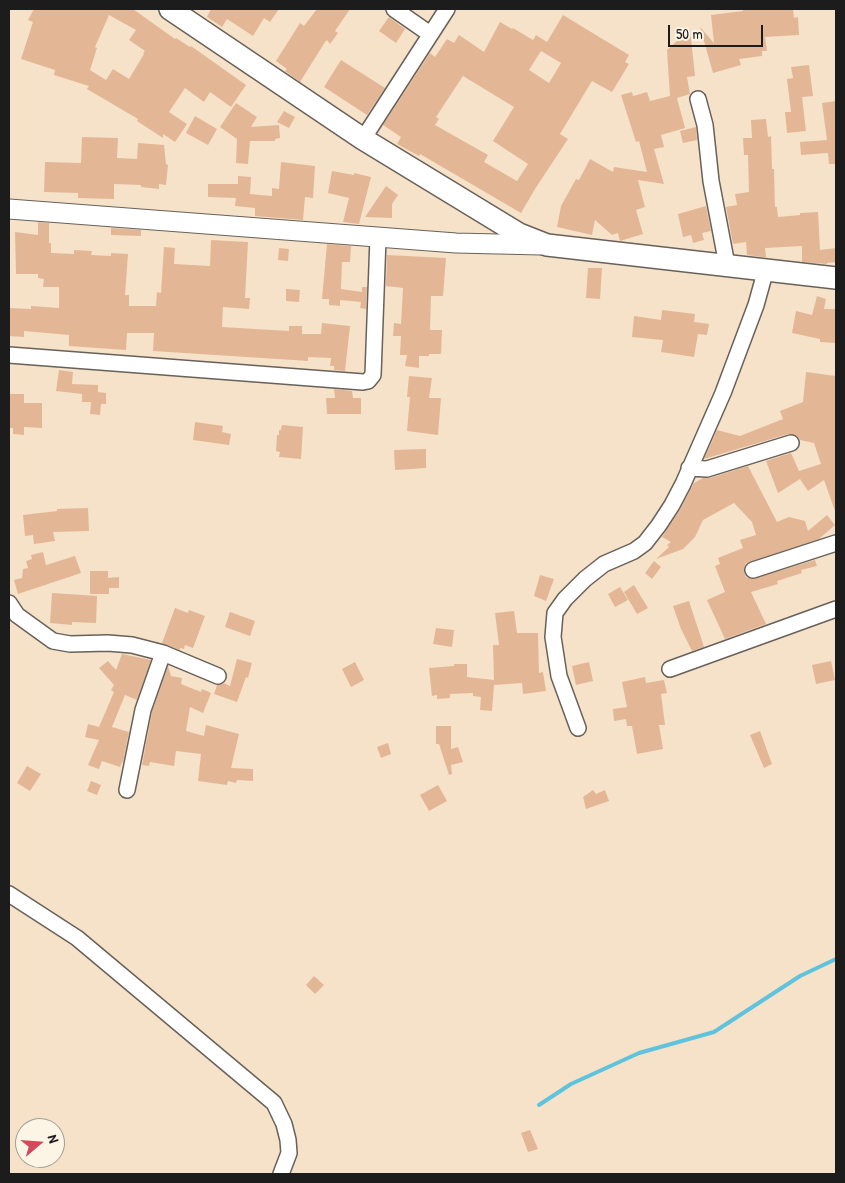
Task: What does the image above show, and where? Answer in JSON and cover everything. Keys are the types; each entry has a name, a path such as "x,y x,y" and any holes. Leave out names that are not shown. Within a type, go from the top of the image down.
{"main road":[{"path":"170,9 363,139 512,230 547,245 836,278"}],"street":[{"path":"394,9 430,34"},
{"path":"363,139 447,9"},
{"path":"698,99 705,125 711,181 727,265"},
{"path":"9,209 378,238 456,243 547,245"},
{"path":"9,355 368,381 373,375 378,238"},
{"path":"578,728 559,676 553,637 555,613 565,599 604,564 634,551 644,543 672,505 723,392 756,305 766,270"},
{"path":"689,468 707,470 791,443"},
{"path":"753,570 836,542"},
{"path":"9,603 17,614 53,641 70,644 108,643 132,645 164,653 218,676"},
{"path":"670,669 836,609"},
{"path":"127,790 143,710 164,653"},
{"path":"9,894 77,938 274,1103 284,1124 288,1140 289,1153 281,1174"}],"building":[{"path":"34,9 133,9 175,39 191,46 246,85 231,107 210,92 204,102 185,88 169,112 187,124 175,142 163,134 163,138 137,121 138,119 87,89 89,86 54,75 55,70 21,59 33,22 28,20","holes":["109,15 136,30 129,40 145,51 129,79 113,69 106,80 90,70 97,48 95,47"]},
{"path":"211,9 279,9 270,22 264,18 253,36 227,19 222,27 207,17"},
{"path":"317,9 350,9 335,31 338,33 330,44 327,40 325,42 300,82 285,71 287,69 276,61 300,23 304,26"},
{"path":"743,9 793,9 794,18 798,17 799,35 765,37 767,51 762,51 762,56 739,59 741,65 713,73 700,27 714,43 711,15 743,11"},
{"path":"563,15 629,55 625,62 629,64 612,92 592,81 560,134 568,139 521,213 420,154 419,156 397,144 401,137 383,125 430,53 435,57 447,39 454,43 459,35 484,52 500,22 533,40 536,35 547,42","holes":["541,51 561,63 549,83 529,70","463,76 514,107 493,141 528,164 517,181 484,162 488,155 435,125 439,119 436,117"]},
{"path":"389,17 405,29 396,43 379,31"},
{"path":"690,29 695,76 687,77 690,94 677,98 685,128 661,135 664,147 654,149 664,184 638,180 645,207 636,210 643,234 620,241 618,233 612,235 595,220 592,235 557,227 561,206 576,179 579,180 590,159 613,172 614,167 647,172 639,141 636,142 621,95 632,92 633,96 647,92 650,101 670,96 667,50"},
{"path":"341,60 385,88 367,115 324,87"},
{"path":"809,65 813,96 802,97 806,131 787,133 785,112 791,112 787,79 793,78 791,67"},
{"path":"836,101 836,164 829,164 828,153 801,155 800,142 827,140 822,103"},
{"path":"236,103 257,117 251,127 279,125 280,138 275,139 275,141 250,141 248,164 236,163 237,139 220,127"},
{"path":"284,111 295,117 289,128 277,122"},
{"path":"195,116 217,129 208,145 186,133"},
{"path":"766,119 768,137 771,136 775,207 777,207 778,217 818,212 820,250 836,248 836,262 827,264 802,262 802,246 765,248 766,257 762,257 747,255 746,242 733,244 726,207 737,205 735,194 749,192 748,155 744,155 743,138 752,138 751,120"},
{"path":"696,127 697,140 683,143 680,131"},
{"path":"82,137 118,138 117,158 137,159 138,143 164,145 166,164 168,165 166,185 159,184 159,189 141,187 141,185 114,184 114,199 78,198 78,193 44,192 45,162 81,163"},
{"path":"281,162 315,166 313,198 305,197 303,220 255,216 255,208 235,206 236,198 208,197 208,184 238,184 238,176 251,177 250,194 272,196 272,188 279,189"},
{"path":"332,171 371,177 359,224 343,222 349,198 328,193"},
{"path":"386,186 398,195 392,204 392,218 365,217"},
{"path":"706,206 711,231 702,233 704,240 693,243 691,235 683,237 678,214"},
{"path":"38,222 49,223 51,253 74,254 74,250 92,251 91,255 111,256 111,253 128,254 125,295 129,295 129,306 156,306 157,292 161,293 164,247 175,248 174,264 210,266 211,240 248,242 245,298 250,298 249,309 223,307 222,327 289,331 289,326 302,326 302,334 321,334 322,323 350,326 345,371 334,370 334,366 330,366 331,358 308,357 308,361 153,351 154,333 127,333 126,350 69,346 69,335 24,331 24,337 9,336 9,308 31,309 31,306 59,308 59,287 43,287 44,279 38,278 38,274 16,274 15,232 38,235"},
{"path":"111,228 141,230 141,236 111,235"},
{"path":"327,244 351,246 350,262 342,262 341,289 362,292 362,287 367,287 366,309 360,308 361,302 340,300 340,306 329,305 329,299 322,299"},
{"path":"279,248 289,249 288,261 278,260"},
{"path":"387,255 446,258 443,296 431,296 430,330 442,330 441,354 419,356 419,368 405,366 407,355 400,355 401,336 393,336 394,323 401,324 403,288 386,286"},
{"path":"588,268 602,268 600,299 586,298"},
{"path":"286,289 300,290 299,302 286,301"},
{"path":"817,296 826,299 824,309 836,309 836,343 820,342 820,339 792,333 796,311 812,315"},
{"path":"662,310 695,314 694,322 709,324 707,335 698,334 694,357 661,352 663,340 632,337 634,316 661,320"},
{"path":"59,370 73,372 72,384 98,385 98,392 106,393 106,404 101,404 100,415 90,414 91,402 82,402 82,394 56,391"},
{"path":"806,372 836,376 835,511 824,480 808,491 800,479 778,493 766,461 791,453 799,471 821,464 814,443 800,440 794,434 788,434 704,459 717,430 740,436 783,419 780,411 803,402"},
{"path":"409,376 432,378 429,398 441,398 438,435 407,431 410,397 407,397"},
{"path":"334,389 352,391 353,398 361,398 361,414 327,414 326,398 335,398"},
{"path":"9,394 24,394 24,403 42,403 42,428 24,427 24,435 13,434 13,428 9,428"},
{"path":"195,422 223,426 222,432 231,434 229,445 193,440"},
{"path":"282,425 303,427 301,459 279,457 280,452 276,451 277,435 279,435"},
{"path":"426,449 426,468 395,470 394,450"},
{"path":"748,466 777,522 789,517 805,521 808,531 827,515 835,525 819,539 746,563 744,572 746,577 752,579 815,560 817,566 801,570 802,573 777,581 778,584 751,592 766,624 725,639 707,600 725,592 715,566 720,564 718,558 743,548 740,540 756,535 752,522 734,503 703,520 695,537 683,549 656,559 669,547 667,545 671,542 662,537 680,510 694,483 703,478 710,478"},
{"path":"88,508 89,531 53,532 55,541 34,544 33,535 25,536 23,515 57,511 57,509"},
{"path":"43,552 46,565 75,556 81,573 18,594 14,580 22,578 23,569 28,568 26,561 32,559 31,555"},
{"path":"654,561 661,567 652,579 645,573"},
{"path":"90,571 108,571 108,578 119,577 119,588 109,588 109,594 90,594"},
{"path":"540,575 554,579 546,601 534,596"},
{"path":"634,585 648,608 637,614 624,592"},
{"path":"620,587 628,600 615,607 608,594"},
{"path":"52,593 97,596 96,623 72,622 72,625 50,623"},
{"path":"689,601 704,647 692,651 681,629 673,606"},
{"path":"175,608 188,613 189,610 205,616 193,648 185,645 184,649 180,648 180,650 162,643"},
{"path":"514,611 517,633 538,633 539,673 543,672 546,691 523,694 522,683 494,685 492,711 480,710 481,697 473,696 473,693 450,694 450,698 437,699 437,695 432,696 429,668 467,664 467,677 494,680 493,645 499,645 495,613"},
{"path":"230,612 255,621 250,636 225,627"},
{"path":"436,628 454,630 452,647 433,644"},
{"path":"122,654 151,660 137,700 125,695 112,727 129,732 123,762 120,767 102,761 99,769 88,765 99,740 85,737 88,724 99,727 114,692 111,690 114,685 99,668 108,661 116,670"},
{"path":"237,659 252,663 248,678 246,677 237,702 214,694 217,685 224,683 230,686"},
{"path":"831,661 835,680 816,684 812,665"},
{"path":"355,662 364,680 351,687 342,669"},
{"path":"589,662 593,681 576,685 572,666"},
{"path":"168,666 171,676 182,678 181,684 201,692 202,689 211,693 203,713 190,707 186,731 204,736 206,725 239,734 231,768 253,769 253,781 237,780 236,783 228,781 227,785 198,781 201,754 176,751 174,766 150,762 149,766 142,765 152,712"},
{"path":"645,677 646,683 664,680 667,693 661,694 665,725 659,725 663,749 637,754 632,726 627,726 626,719 614,721 613,709 627,707 622,682"},
{"path":"436,726 451,726 451,749 458,747 463,762 451,765 452,774 449,775 439,744 436,744"},
{"path":"760,731 772,764 764,768 750,735"},
{"path":"388,743 391,754 381,758 377,747"},
{"path":"27,766 41,774 30,791 17,783"},
{"path":"91,781 101,785 97,795 87,791"},
{"path":"438,785 447,801 429,811 420,795"},
{"path":"593,790 596,794 605,790 609,801 586,809 583,797"},
{"path":"314,976 324,985 315,994 306,985"},
{"path":"530,1130 538,1149 528,1152 521,1133"}],"waterway":[{"path":"539,1105 571,1084 639,1053 714,1032 800,976 836,959"}]}
